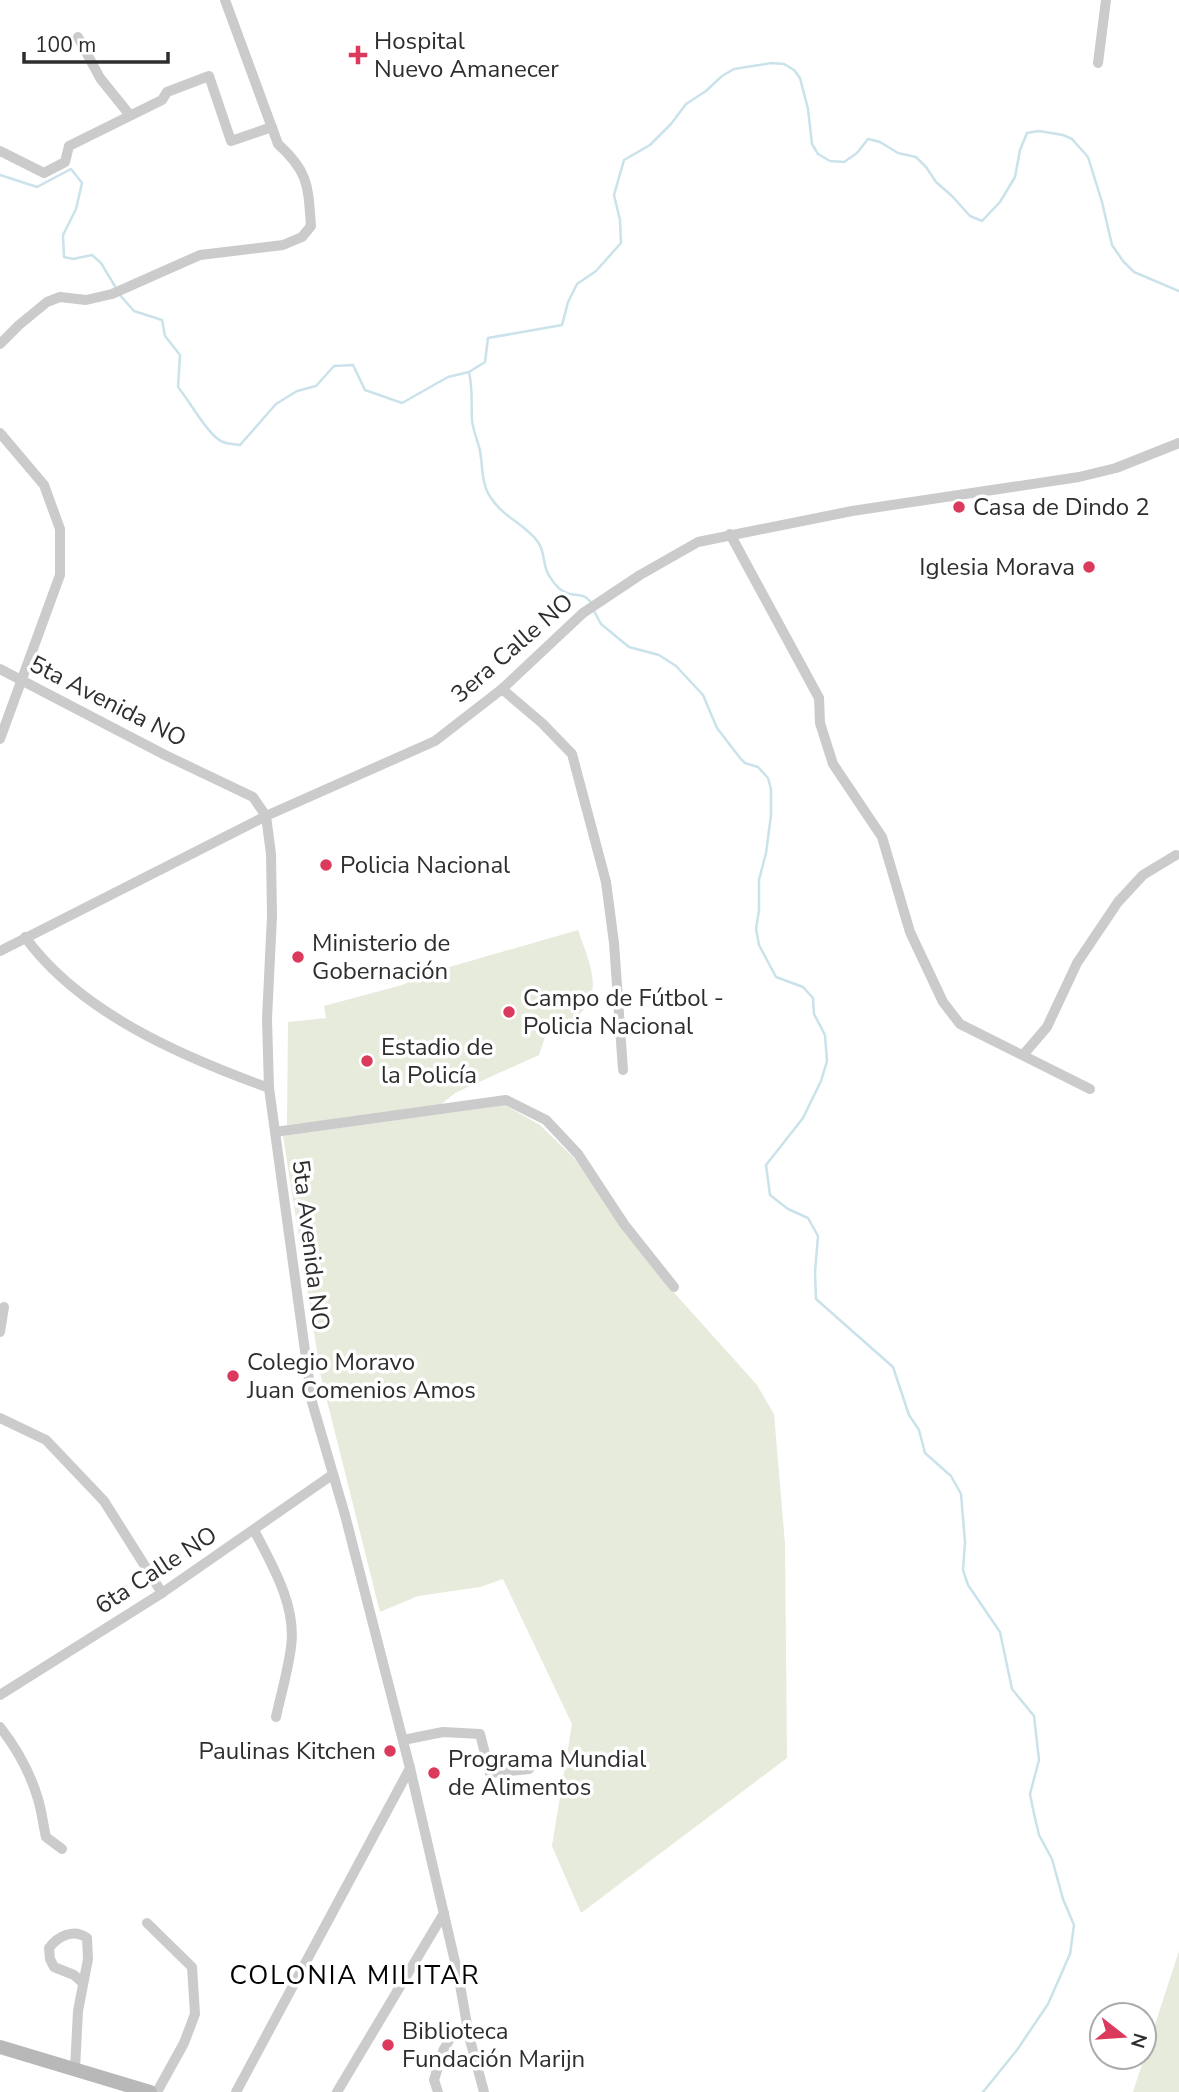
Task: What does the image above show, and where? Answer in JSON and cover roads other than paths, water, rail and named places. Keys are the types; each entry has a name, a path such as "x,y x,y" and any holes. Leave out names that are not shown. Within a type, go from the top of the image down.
{"street":[{"path":"0,344 47,302 60,297 86,300 112,294 200,255 283,245 302,237 311,226 305,176 295,159 278,144 225,0"},
{"path":"1098,64 1106,0"},
{"path":"79,37 100,78 129,114"},
{"path":"0,151 44,173 65,162 69,146 162,100 167,92 209,76 231,141 272,127"},
{"path":"0,433 44,485 60,529 60,575 0,739"},
{"name":"3era Calle NO","path":"0,951 266,816 435,741 502,689 583,613 640,575 698,542 852,511 1083,476 1116,468 1179,443"},
{"path":"730,534 819,698 820,723 833,765 883,837 910,932 943,1002 960,1024 1090,1089"},
{"name":"5ta Avenida NO","path":"0,669 165,755 253,797 266,816 271,854 272,916 267,1019 269,1088 312,1402 345,1515 410,1768 484,2092"},
{"path":"502,689 542,723 572,754 606,882 614,943 623,1070"},
{"path":"1023,1055 1047,1027 1077,963 1118,902 1143,875 1176,855"},
{"path":"25,937 43,961 69,984 139,1031 175,1052 269,1088"},
{"path":"275,1132 506,1100 546,1120 578,1154 624,1224 674,1287"},
{"path":"0,1332 4,1307"},
{"path":"0,1418 46,1440 104,1501 162,1593"},
{"name":"6ta Calle NO","path":"0,1695 162,1593 332,1475"},
{"path":"254,1530 284,1591 291,1631 292,1645 276,1717"},
{"path":"0,1727 23,1758 31,1776 40,1802 46,1837 62,1849"},
{"path":"403,1740 443,1731 480,1734 490,1773 529,1769"},
{"path":"236,2092 410,1768"},
{"path":"337,2092 443,1913"},
{"path":"147,1923 192,1966 195,2014 184,2043 157,2092"},
{"path":"75,2069 78,2011 88,1959 87,1938 77,1933 56,1939 49,1948 54,1967 74,1975 83,1983"},
{"path":"438,2092 434,2080 443,2052 452,2035 467,2026"},
{"path":"0,2047 150,2092"}],"waterway":[{"path":"119,294 134,311 162,320 165,336 180,355 178,387 206,426 223,442 240,445 276,404 297,391 316,386 334,366 353,365 365,390 402,403 448,377 469,372 485,362 488,338 562,325 568,302 577,284 596,271 621,243 620,220 614,195 624,160 650,145 686,104 722,76 734,69 772,63 784,64 800,78 808,109 812,144 818,154 830,161 844,162 857,153 868,139 880,142 898,153 916,157 936,182 970,216 982,221 1000,202 1015,177 1020,150 1027,133 1039,131 1072,139 1088,157 1112,245 1123,261 1134,272 1179,291"},
{"path":"0,175 37,187 71,169 82,183 76,209 63,235 64,257 73,259 92,255 101,263 116,288"},
{"path":"469,372 473,424 488,493 496,505 538,542 548,573 556,585 567,593 585,597 593,605"},
{"path":"594,611 601,624 629,647 659,655 676,666 703,695 717,728 740,758 745,763 758,767 768,778 771,789 771,815 759,880 756,929 759,945 776,977 803,987 813,998 814,1014 825,1035 827,1061 821,1081 803,1118 766,1165 770,1195 788,1209 808,1218 818,1236 816,1299 893,1367 909,1415 919,1430 925,1453 951,1476 961,1494 965,1542 963,1570 968,1585 1000,1632 1012,1689 1034,1716 1039,1760 1030,1794 1039,1835 1052,1859 1063,1899 1074,1925 1070,1954 1048,2004 1017,2050 983,2092"}],"place":[{"name":"Hospital Nuevo Amanecer","path":"358,55"},
{"name":"Casa de Dindo 2","path":"959,507"},
{"name":"Iglesia Morava","path":"1089,567"},
{"name":"Policia Nacional","path":"326,865"},
{"name":"Ministerio de Gobernación","path":"298,957"},
{"name":"Campo de Fútbol - Policia Nacional","path":"509,1012"},
{"name":"Estadio de la Policía","path":"367,1061"},
{"name":"Colegio Moravo Juan Comenios Amos","path":"233,1376"},
{"name":"Paulinas Kitchen","path":"390,1751"},
{"name":"Programa Mundial de Alimentos","path":"434,1773"},
{"name":"Biblioteca Fundación Marijn","path":"388,2045"}],"district":[{"name":"COLONIA MILITAR","path":"355,1975"}]}
